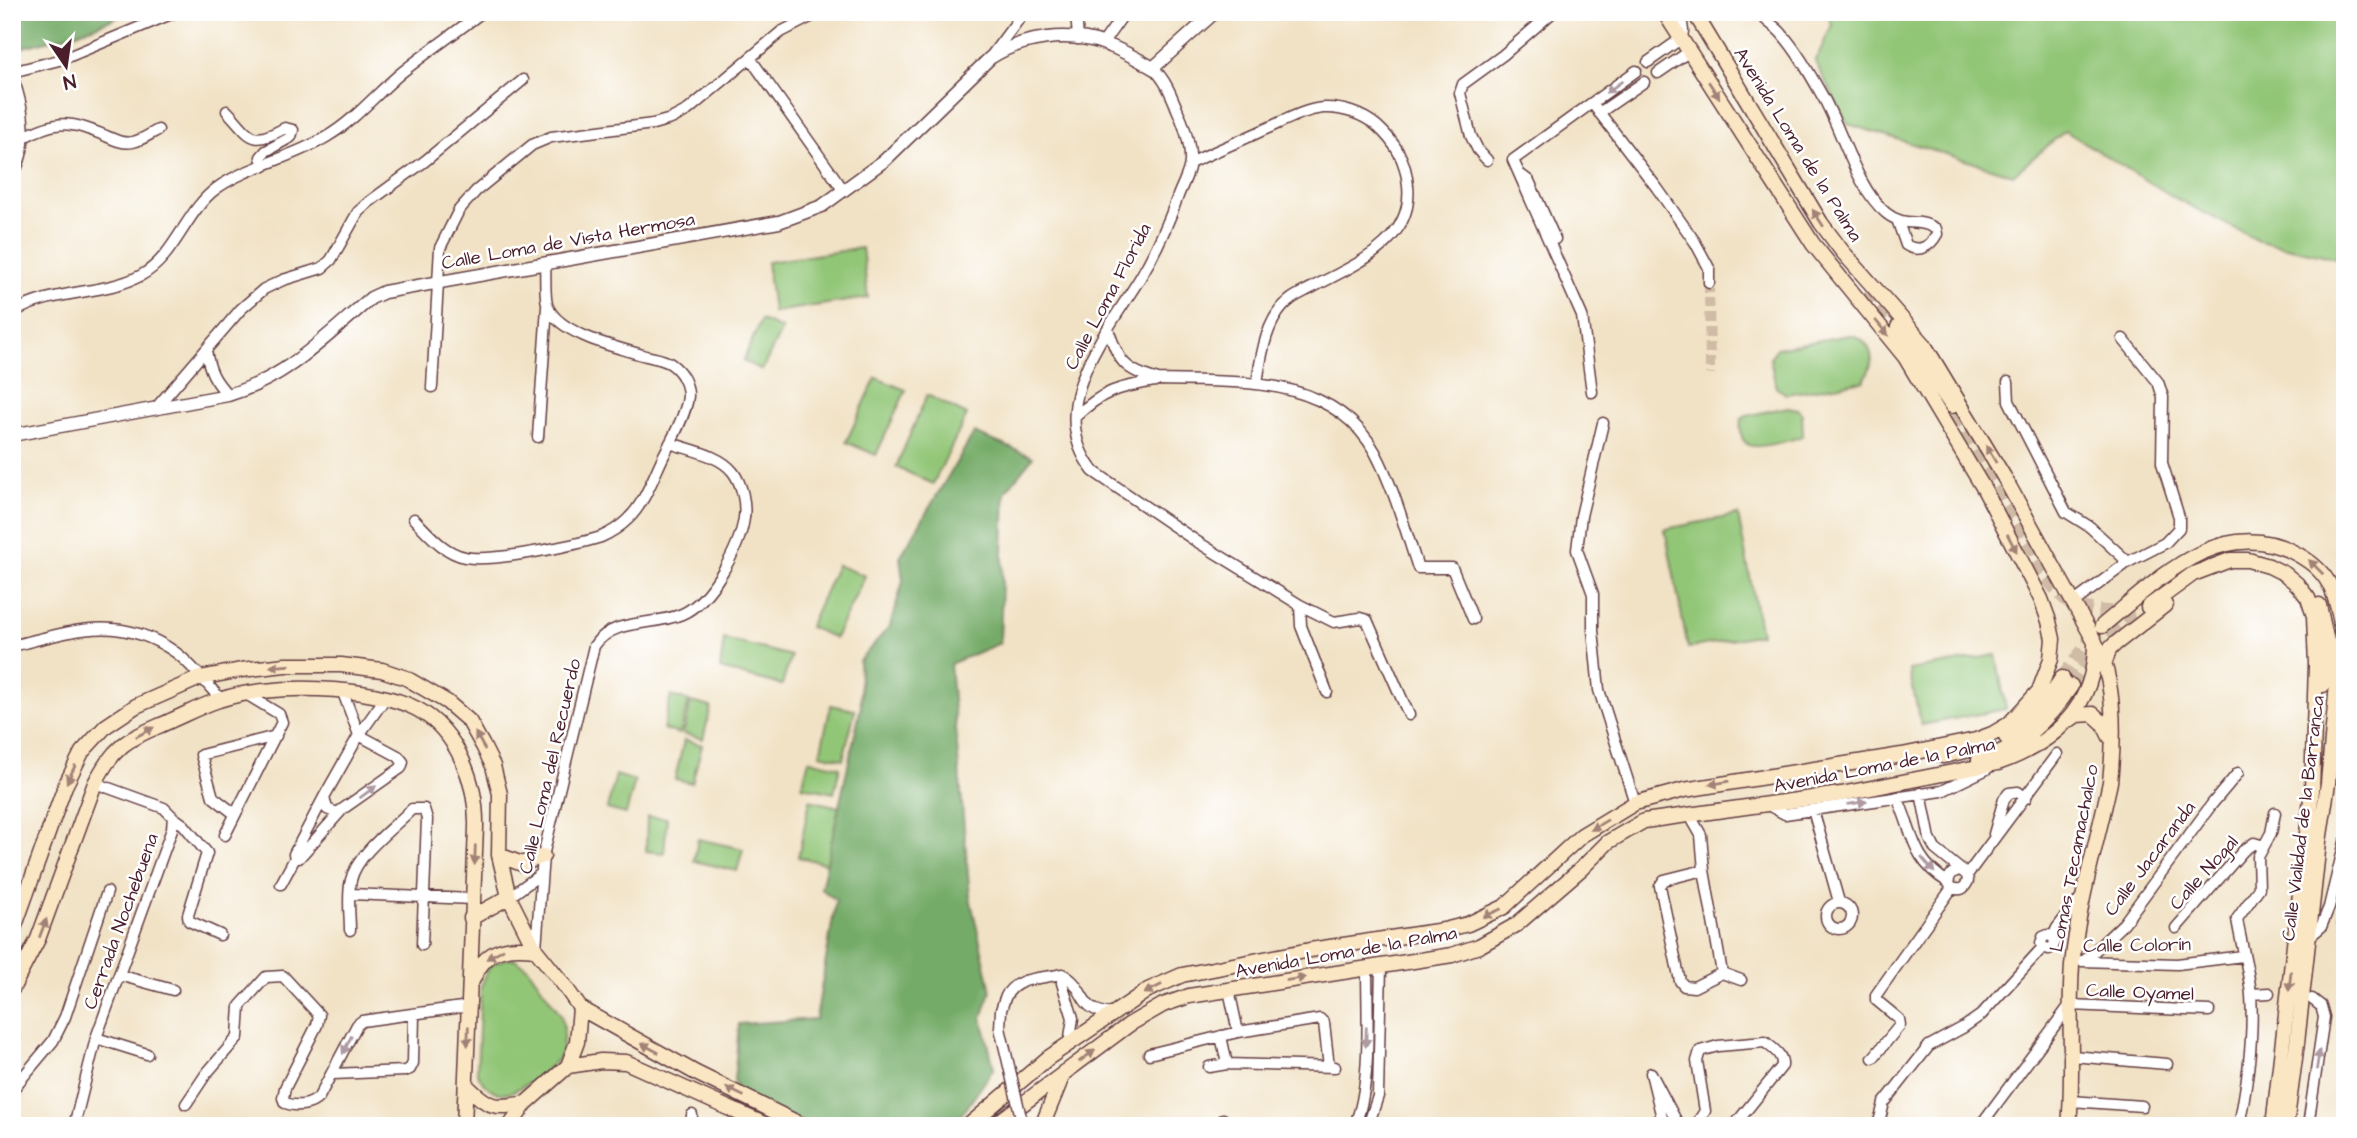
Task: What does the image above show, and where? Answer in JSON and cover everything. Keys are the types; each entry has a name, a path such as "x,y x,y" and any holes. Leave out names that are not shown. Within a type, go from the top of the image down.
{"main road":[{"name":"Avenida Loma de la Palma","path":"968,1126 1048,1058 1149,990 1182,975 1310,950 1444,930 1468,923 1504,907 1582,835 1635,803 1684,790 1753,777 1908,754 1976,740 2009,724 2039,691 2052,649 2049,621 2041,599 1993,506 1905,357 1812,244 1664,12"},
{"name":"Avenida Loma de la Palma","path":"993,1126 1130,1024 1163,1005 1189,996 1452,955 1479,946 1516,925 1608,842 1643,821 1761,806 1911,781 1998,763 2033,748 2058,728 2084,698 2095,664 2095,642 1958,398 1923,343 1870,291 1821,223 1687,14"},
{"path":"1767,176 1886,309 1965,425"},
{"path":"1993,506 2014,495"},
{"name":"Calle Vialidad de la Barranca","path":"2130,610 2174,567 2204,550 2243,540 2277,544 2309,560 2329,582 2338,606 2342,628 2328,783 2286,1126"},
{"path":"2102,626 2130,610 2185,570 2225,554 2253,552 2286,565 2306,581 2317,598 2325,624 2326,658 2321,705 2313,743"},
{"path":"2148,607 2193,574 2230,560 2248,560 2286,574 2308,598 2314,616 2316,666 2313,743"},
{"path":"2105,662 2109,650 2115,644 2210,573 2236,566 2256,569 2288,584 2308,615 2308,698 2313,743"},
{"path":"2112,613 2130,610"},
{"name":"Lomas Tecamachalco","path":"2069,1126 2072,1056 2070,1005 2078,962 2085,892 2110,782 2113,743 2105,662 2095,642"},
{"path":"12,934 65,786 82,752 106,726 136,706 200,678 285,665 341,665 382,670 406,678 428,690 469,720 493,766 501,806 499,855 509,897 536,949 580,1008 710,1080 804,1126"},
{"path":"1908,754 1919,757 1947,756 1996,743 2014,732 2067,682 2045,720 2019,741 1984,758 1911,781"},
{"path":"12,989 38,939 95,783 107,760 124,744 148,730 221,699 246,694 289,689 342,690 386,697 417,709 430,718 452,743 468,773 476,810 464,1126"},
{"path":"2076,710 2097,699 2110,701"},
{"path":"2058,728 2077,715 2093,714 2103,723 2113,743"},
{"path":"430,718 444,721 476,768 493,766"},
{"name":"Calle Vialidad de la Barranca","path":"2273,1126 2308,832 2313,743"},
{"path":"476,810 485,806 501,806"},
{"path":"476,827 488,831 500,830"},
{"path":"499,855 523,864 543,856"},
{"path":"1519,895 1529,900 1533,911"},
{"path":"471,918 509,897"},
{"path":"470,986 480,966 499,950 519,947 536,949"},
{"path":"1216,968 1208,983 1223,991"},
{"path":"1182,975 1193,986 1189,996"},
{"path":"510,1126 526,1103 568,1066 577,1042 580,1008"},
{"path":"568,1066 601,1061 626,1062 768,1126"},
{"path":"1042,1126 1064,1072"},
{"path":"466,1085 489,1105 505,1107 526,1103"}],"street":[{"path":"12,72 62,60 176,12"},
{"path":"12,313 45,299 140,276 155,266 169,250 200,204 216,188 243,173 295,154 345,124 400,74 482,12"},
{"path":"432,387 440,248 459,210 475,191 531,145 551,137 653,124 688,110 781,32 820,12"},
{"path":"990,58 1024,12"},
{"path":"1076,12 1078,39"},
{"path":"1103,43 1125,12"},
{"path":"1215,12 1153,68 1161,75 1179,113 1188,143 1190,163 1300,114 1324,108 1362,115 1392,140 1402,157 1407,175 1409,197 1404,217 1392,238 1374,254 1289,300 1268,333 1261,356 1258,383"},
{"path":"1487,160 1471,136 1460,93 1463,84 1503,55 1553,12"},
{"path":"1759,12 1783,34 1823,97 1868,194 1898,222"},
{"path":"1686,45 1683,23 1687,14"},
{"name":"Calle Loma de Vista Hermosa","path":"12,435 249,389 281,372 372,298 384,292 779,222 822,206 884,160 990,58 1020,42 1044,38 1103,43 1153,68"},
{"path":"1648,62 1686,45"},
{"path":"1658,73 1686,45"},
{"path":"750,58 844,191"},
{"path":"1595,387 1582,316 1513,160 1636,71"},
{"path":"12,79 17,92 22,138 21,159 12,174"},
{"path":"155,409 241,309 264,289 322,268 331,260 348,227 364,207 425,161 523,80"},
{"path":"1599,113 1644,82"},
{"path":"1592,103 1695,242 1709,268 1709,283"},
{"path":"227,111 257,139 265,139 285,128 293,130 291,137 266,150 261,157 264,166"},
{"path":"22,138 46,125 65,124 89,129 123,143 134,142 158,130"},
{"name":"Calle Loma Florida","path":"1190,163 1173,210 1142,275 1088,362 1080,386 1075,417 1076,440 1082,456 1093,471 1196,541 1300,605 1334,622 1360,618 1367,620 1409,715"},
{"path":"538,437 547,307 545,265"},
{"path":"414,519 443,546 463,557 499,557 604,536 629,518 639,506 687,404 685,380 669,362 606,344 576,332 562,323 547,307"},
{"path":"1108,329 1122,362 1130,370 1158,380"},
{"path":"2073,603 2128,562 2165,543 2179,528 2179,517 2162,463 2161,390 2158,382 2123,339"},
{"path":"206,350 208,368 214,380 228,395"},
{"path":"1075,417 1094,399 1118,388 1158,380 1258,383 1319,400 1341,412 1374,449 1385,472 1418,568 1452,568 1474,619"},
{"path":"2008,382 2009,401 2066,512 2090,527 2128,562"},
{"path":"1603,423 1581,516 1577,550 1593,594 1593,630 1599,690 1635,803"},
{"name":"Calle Loma del Recuerdo","path":"536,949 543,856 594,646 602,635 614,629 681,615 698,604 732,555 744,519 744,500 732,470 721,461 670,443"},
{"path":"1300,605 1301,626 1327,692"},
{"path":"12,646 84,629 118,628 147,636 176,653 221,699"},
{"path":"295,858 299,858 341,811 402,766 401,758 359,735 342,690"},
{"path":"225,835 282,722 279,714 246,694"},
{"path":"281,884 324,797 359,735 386,697"},
{"path":"235,814 213,797 201,755 276,736"},
{"path":"1964,873 2026,798 2057,754"},
{"path":"1761,806 1785,814 1942,791 1998,763"},
{"name":"Calle Jacaranda","path":"2078,962 2124,923 2238,773"},
{"name":"Cerrada Nochebuena","path":"74,1126 96,1038 173,829 173,817 164,808 95,783"},
{"path":"1992,840 2004,799 2009,793 2018,792 2026,798"},
{"path":"1897,797 1918,853 1937,875 1959,890 1965,887 1968,881 1964,873 1935,849 1930,839 1921,793"},
{"path":"324,797 327,809 337,813 341,811"},
{"path":"349,930 351,880 365,855 412,810 424,809 422,945"},
{"path":"1903,813 1924,809"},
{"path":"1813,810 1839,902"},
{"name":"Calle Nogal","path":"2176,929 2243,851 2254,842 2264,845 2271,833 2275,813"},
{"path":"1692,814 1701,835 1704,870 1722,973"},
{"path":"173,817 184,825 207,853 188,918 192,924 220,935"},
{"path":"2308,938 2320,927 2329,907 2345,842"},
{"path":"2239,1126 2249,1069 2251,994 2237,919 2259,888 2258,857 2264,845"},
{"path":"1704,870 1664,880 1660,886 1680,981 1684,986 1694,987 1722,973 1741,980"},
{"path":"1873,1058 1900,1025 1899,1019 1876,1000 1876,995 1950,885 1950,875 1954,871 1964,873"},
{"path":"509,897 541,874"},
{"path":"12,1090 53,1041 65,1017 107,892"},
{"path":"1878,1126 1884,1103 1929,1046 1981,1015 2043,947 2043,937 2053,937 2085,892"},
{"path":"350,894 473,899"},
{"name":"Calle Colorín","path":"2078,962 2177,964 2244,956"},
{"path":"1354,1126 1361,1112 1367,1005 1374,967"},
{"path":"1368,1126 1378,1096 1379,1023 1374,967"},
{"path":"1062,974 1073,1018 1069,1044"},
{"path":"1043,979 1062,974 1070,979 1091,1009 1112,1014"},
{"path":"119,975 173,990"},
{"path":"186,1104 206,1074 239,1037 240,1006 267,977 283,976 319,1015 317,1025 285,1088 283,1098 285,1103 290,1105 314,1102 333,1074 357,1025 362,1021 469,1006"},
{"path":"1023,1126 1000,1028 1001,1010 1013,986 1032,978 1043,979 1065,993"},
{"path":"1223,991 1238,1032"},
{"path":"2251,994 2269,993"},
{"path":"2308,1126 2324,1017 2321,1006 2312,999"},
{"path":"1367,1005 1379,1023"},
{"path":"1980,1126 2070,1005"},
{"name":"Calle Oyamel","path":"2070,1005 2209,1011"},
{"path":"333,1074 405,1072 410,1069 413,1063 414,1014"},
{"path":"1149,1054 1238,1032 1320,1019 1324,1023 1333,1067 1227,1064 1209,1067"},
{"path":"1221,1036 1227,1064"},
{"path":"96,1038 147,1054"},
{"path":"1695,1126 1704,1111 1697,1061 1700,1051 1717,1046 1765,1042 1780,1054 1782,1066 1734,1126"},
{"path":"2072,1056 2167,1064"},
{"path":"1365,1065 1378,1067"},
{"path":"1651,1073 1664,1126"},
{"path":"1651,1073 1670,1126"},
{"path":"1651,1073 1679,1126"},
{"path":"2071,1101 2142,1105"}],"green space":[{"path":"12,12 131,12 74,34 12,50"},
{"path":"1827,12 2237,12 2255,18 2272,12 2345,12 2345,260 2259,241 2177,199 2065,131 2013,175 1848,124 1815,62 1832,25"},
{"path":"862,248 868,298 773,312 767,262"},
{"path":"761,320 782,329 762,370 743,361"},
{"path":"1849,335 1863,341 1871,354 1864,381 1786,394 1776,387 1770,358 1777,348"},
{"path":"876,378 906,390 876,455 846,442"},
{"path":"927,395 967,415 933,484 896,467"},
{"path":"1788,407 1797,409 1802,414 1803,435 1759,446 1749,445 1744,441 1741,420 1746,416"},
{"path":"974,433 1033,457 1005,492 1000,643 950,664 970,897 991,991 982,1018 994,1068 951,1126 746,1126 734,1081 739,1024 816,1019 836,900 821,889 861,706 859,661 890,626 903,581 900,557"},
{"path":"1738,515 1761,634 1688,648 1665,529"},
{"path":"837,565 865,576 835,638 809,627"},
{"path":"724,639 791,656 782,685 720,669"},
{"path":"1996,655 2006,709 1921,725 1909,670"},
{"path":"671,696 689,701 680,734 663,729"},
{"path":"691,702 711,707 703,739 683,734"},
{"path":"831,705 855,710 843,759 820,754"},
{"path":"684,740 702,745 692,783 675,779"},
{"path":"809,760 840,767 834,793 802,786"},
{"path":"616,775 635,781 626,814 607,809"},
{"path":"810,800 847,809 833,865 798,857"},
{"path":"647,817 667,818 664,853 646,851"},
{"path":"698,839 743,849 737,871 694,861"},
{"path":"505,959 515,959 528,968 561,1015 564,1028 562,1051 557,1060 535,1080 510,1093 498,1093 483,1083 477,1073 481,986 490,965"}],"tunnel":[{"path":"1709,283 1710,374"},
{"path":"1863,293 1890,328"},
{"path":"1942,397 2043,573 2061,594 2073,604 2101,611 2121,612 2148,607"},
{"path":"2071,686 2104,637 2132,614"},
{"path":"2062,678 2099,630"}]}
